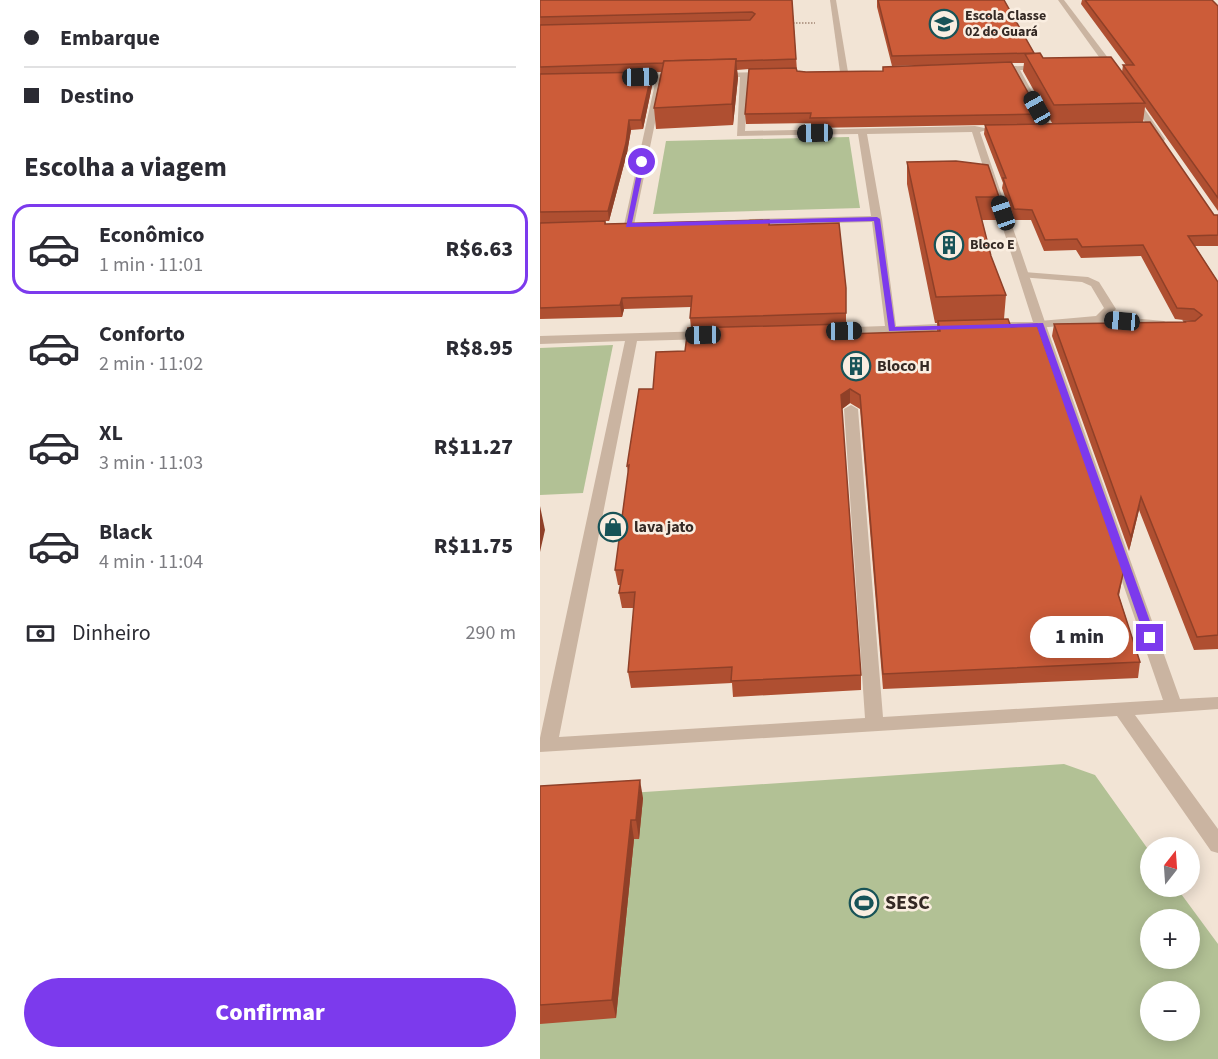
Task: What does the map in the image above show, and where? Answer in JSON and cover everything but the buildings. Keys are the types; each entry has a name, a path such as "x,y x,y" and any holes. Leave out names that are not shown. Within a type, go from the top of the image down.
{"street":[{"path":"833,0 844,72"},
{"path":"1062,0 1121,82"},
{"path":"1097,65 1109,65"},
{"path":"992,69 1050,67"},
{"path":"1015,68 1048,128"},
{"path":"833,73 855,72"},
{"path":"713,75 777,74"},
{"path":"744,75 740,134 996,129"},
{"path":"640,225 623,225 660,76"},
{"path":"627,77 692,76"},
{"path":"1128,91 1166,145"},
{"path":"1141,126 1153,126"},
{"path":"1038,128 1060,128"},
{"path":"975,129 1040,325 1174,706"},
{"path":"862,132 877,219 891,330"},
{"path":"735,222 877,219"},
{"path":"1024,275 1073,277 1095,284 1110,309 1099,319"},
{"path":"809,332 1040,325 1099,319 1180,326"},
{"path":"540,340 726,334"},
{"path":"632,337 544,745 1218,703"},
{"path":"851,409 874,723"},
{"path":"1122,710 1218,845"}],"path":[{"path":"783,23 837,25"}],"green space":[{"path":"849,137 860,208 653,214 666,141"},
{"path":"613,345 583,493 540,495 540,348"},
{"name":"SESC","path":"1064,764 1095,775 1140,838 1140,897 1183,897 1192,909 1140,909 1140,969 1200,969 1200,920 1218,944 1218,1059 540,1059 540,799"}],"place":[{"name":"Escola Classe 02 do Guará","path":"944,24"},
{"name":"Bloco E","path":"949,245"},
{"name":"Bloco H","path":"856,366"},
{"name":"lava jato","path":"613,527"},
{"name":"SESC","path":"864,903"}],"route":[{"path":"642,162 629,225 877,219 891,330 1040,325 1150,638"}]}
